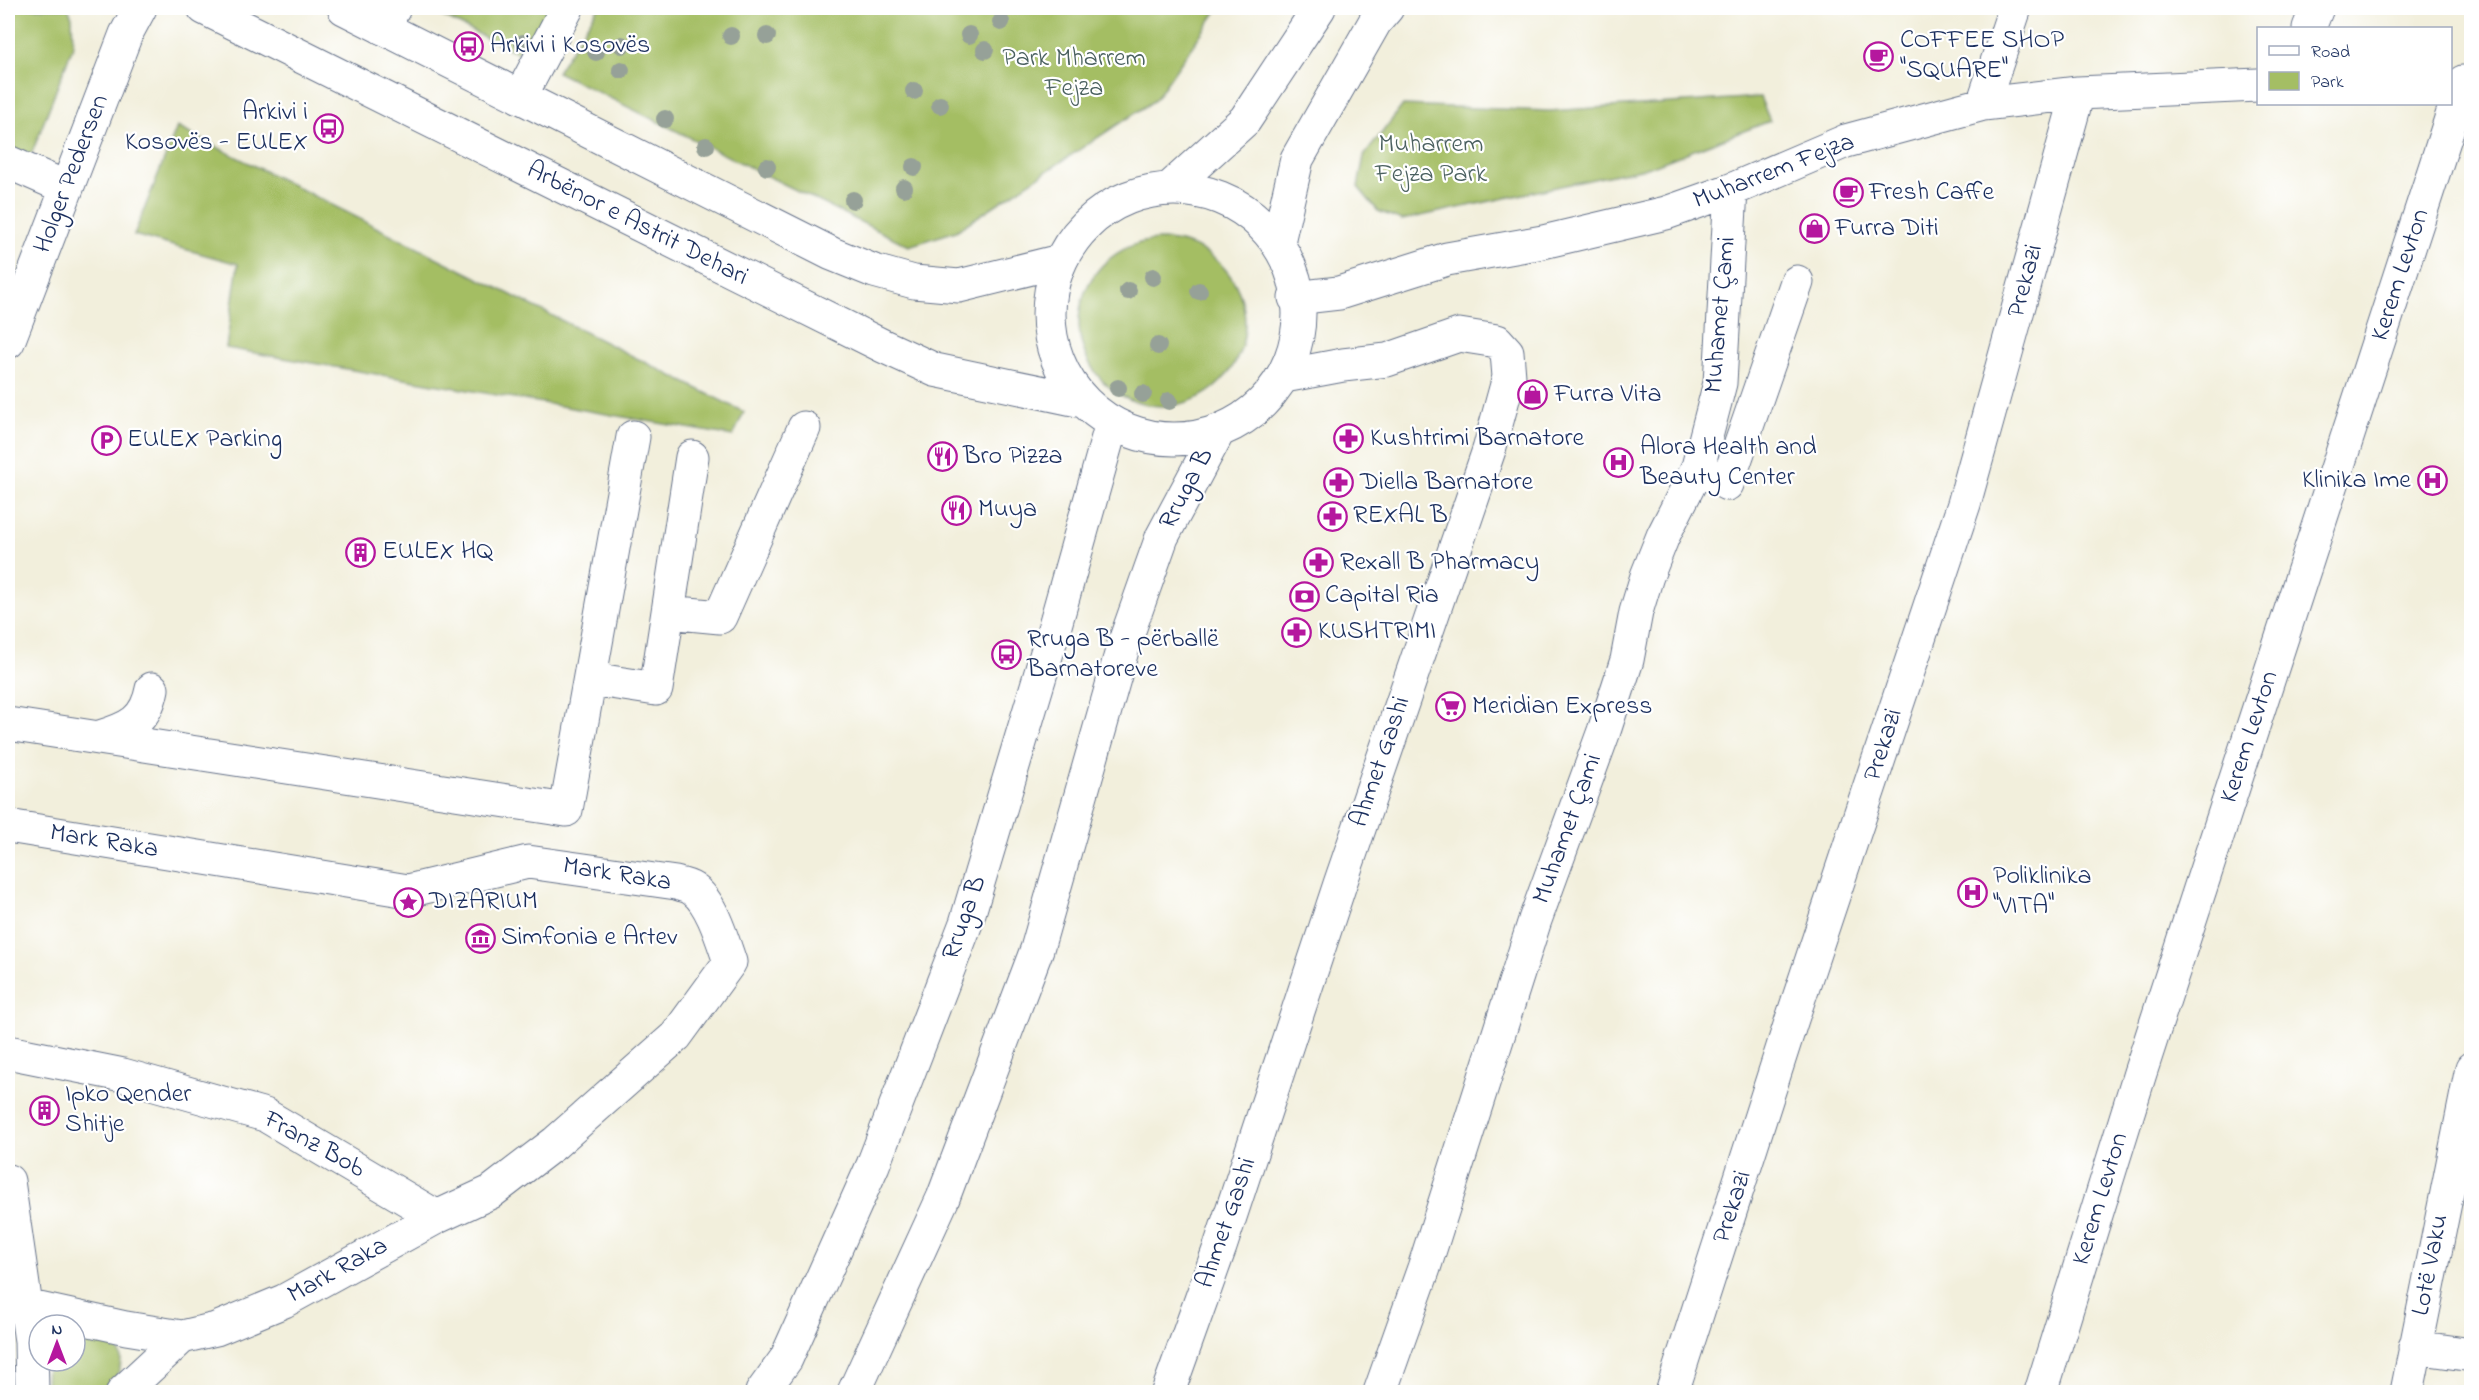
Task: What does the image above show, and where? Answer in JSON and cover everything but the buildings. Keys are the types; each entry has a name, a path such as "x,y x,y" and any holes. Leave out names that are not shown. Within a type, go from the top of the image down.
{"street":[{"name":"Holger Pedersen","path":"8,342 126,34 140,8"},
{"name":"Arbënor e Astrit Dehari","path":"204,8 872,341 935,370 1083,401"},
{"path":"344,8 389,18 520,97 832,254 874,271 914,282 958,286 1060,261"},
{"path":"520,97 567,8"},
{"path":"1169,189 1245,120 1319,8"},
{"path":"1278,242 1297,159 1375,22 1387,8"},
{"path":"1983,104 2015,8"},
{"path":"2309,27 2317,8"},
{"name":"Kerem Levton","path":"2041,1392 2140,1073 2462,82"},
{"name":"Muharrem Fejza","path":"1295,298 1339,293 1447,259 1543,242 1666,213 1731,190 1846,141 1983,104 2078,93 2257,85"},
{"name":"Prekazi","path":"1672,1392 1792,1019 1964,504 2078,93"},
{"path":"8,162 67,188"},
{"path":"1169,189 1194,190 1233,203 1260,222 1278,242 1294,275 1295,298 1300,305 1298,337 1284,376 1269,397 1251,414 1218,432 1182,439 1158,439 1134,433 1112,423 1083,401 1062,370 1051,335 1050,297 1060,261 1081,231 1102,211 1140,193 1169,189"},
{"name":"Muhamet Çami","path":"1380,1392 1424,1268 1535,920 1604,732 1626,660 1636,612 1647,576 1663,536 1698,467 1720,383 1731,190"},
{"path":"1698,467 1727,484 1797,282"},
{"name":"Ahmet Gashi","path":"1168,1392 1220,1247 1340,884 1489,450 1509,377 1508,352 1497,341 1459,334 1387,360 1343,365 1284,376"},
{"name":"Rruga B","path":"762,1392 786,1359 873,1165 966,923 1112,423"},
{"path":"668,612 720,617 804,428"},
{"name":"Rruga B","path":"854,1392 943,1198 1037,949 1123,647 1161,537 1218,432"},
{"path":"8,724 566,810 633,437"},
{"path":"591,679 656,689 692,456"},
{"path":"100,737 122,730 140,718 149,704 152,689"},
{"name":"Mark Raka","path":"8,826 408,891 528,862 676,883 694,889 709,910 730,962 676,1036 555,1143 492,1192 437,1217 284,1301 216,1329 182,1336 126,1328 26,1306"},
{"name":"Franz Bob","path":"8,1052 123,1075 265,1115 437,1217"},
{"name":"Lotë Vaku","path":"2407,1392 2472,1068"},
{"path":"8,1181 31,1341 32,1392"},
{"path":"123,1392 182,1336"},
{"path":"2415,1347 2472,1355"}],"green space":[{"path":"8,8 68,8 72,17 73,46 30,158 8,150"},
{"path":"426,8 549,8 532,40 517,53"},
{"name":"Park Mharrem Fejza","path":"598,8 1219,8 1155,100 956,231 909,246 557,72"},
{"name":"Muharrem Fejza Park","path":"1760,97 1770,121 1650,167 1402,220 1378,211 1358,187 1364,156 1403,105 1549,111"},
{"path":"177,127 744,412 733,436 226,348 238,264 134,235"},
{"path":"1162,240 1178,241 1194,246 1221,264 1239,291 1244,307 1244,339 1239,355 1221,382 1194,400 1178,405 1162,406 1146,405 1130,400 1103,382 1085,355 1080,339 1079,323 1080,307 1085,291 1103,264 1130,246 1146,241"},
{"path":"87,1331 113,1337 118,1346 121,1364 112,1382 105,1387 86,1392 46,1388 47,1373 87,1373"}],"place":[{"name":"Arkivi i Kosovës","path":"469,46"},
{"name":"COFFEE SHOP \"SQUARE\"","path":"1879,56"},
{"name":"Arkivi i Kosovës - EULEX","path":"329,128"},
{"name":"Fresh Caffe","path":"1848,193"},
{"name":"Furra Diti","path":"1814,229"},
{"name":"Furra Vita","path":"1533,395"},
{"name":"Kushtrimi Barnatore","path":"1349,439"},
{"name":"EULEX Parking","path":"106,440"},
{"name":"Bro Pizza","path":"942,457"},
{"name":"Alora Health and Beauty Center","path":"1619,463"},
{"name":"Klinika Ime","path":"2432,481"},
{"name":"Diella Barnatore","path":"1339,483"},
{"name":"Muya","path":"957,510"},
{"name":"REXAL B","path":"1332,516"},
{"name":"EULEX HQ","path":"361,552"},
{"name":"Rexall B Pharmacy","path":"1319,563"},
{"name":"Capital Ria","path":"1304,596"},
{"name":"KUSHTRIMI","path":"1297,632"},
{"name":"Rruga B - përballë Barnatoreve","path":"1006,655"},
{"name":"Meridian Express","path":"1451,707"},
{"name":"Poliklinika \"VITA\"","path":"1972,892"},
{"name":"DIZARIUM","path":"408,902"},
{"name":"Simfonia e Artev","path":"480,938"},
{"name":"Ipko Qender Shitje","path":"44,1110"}]}
